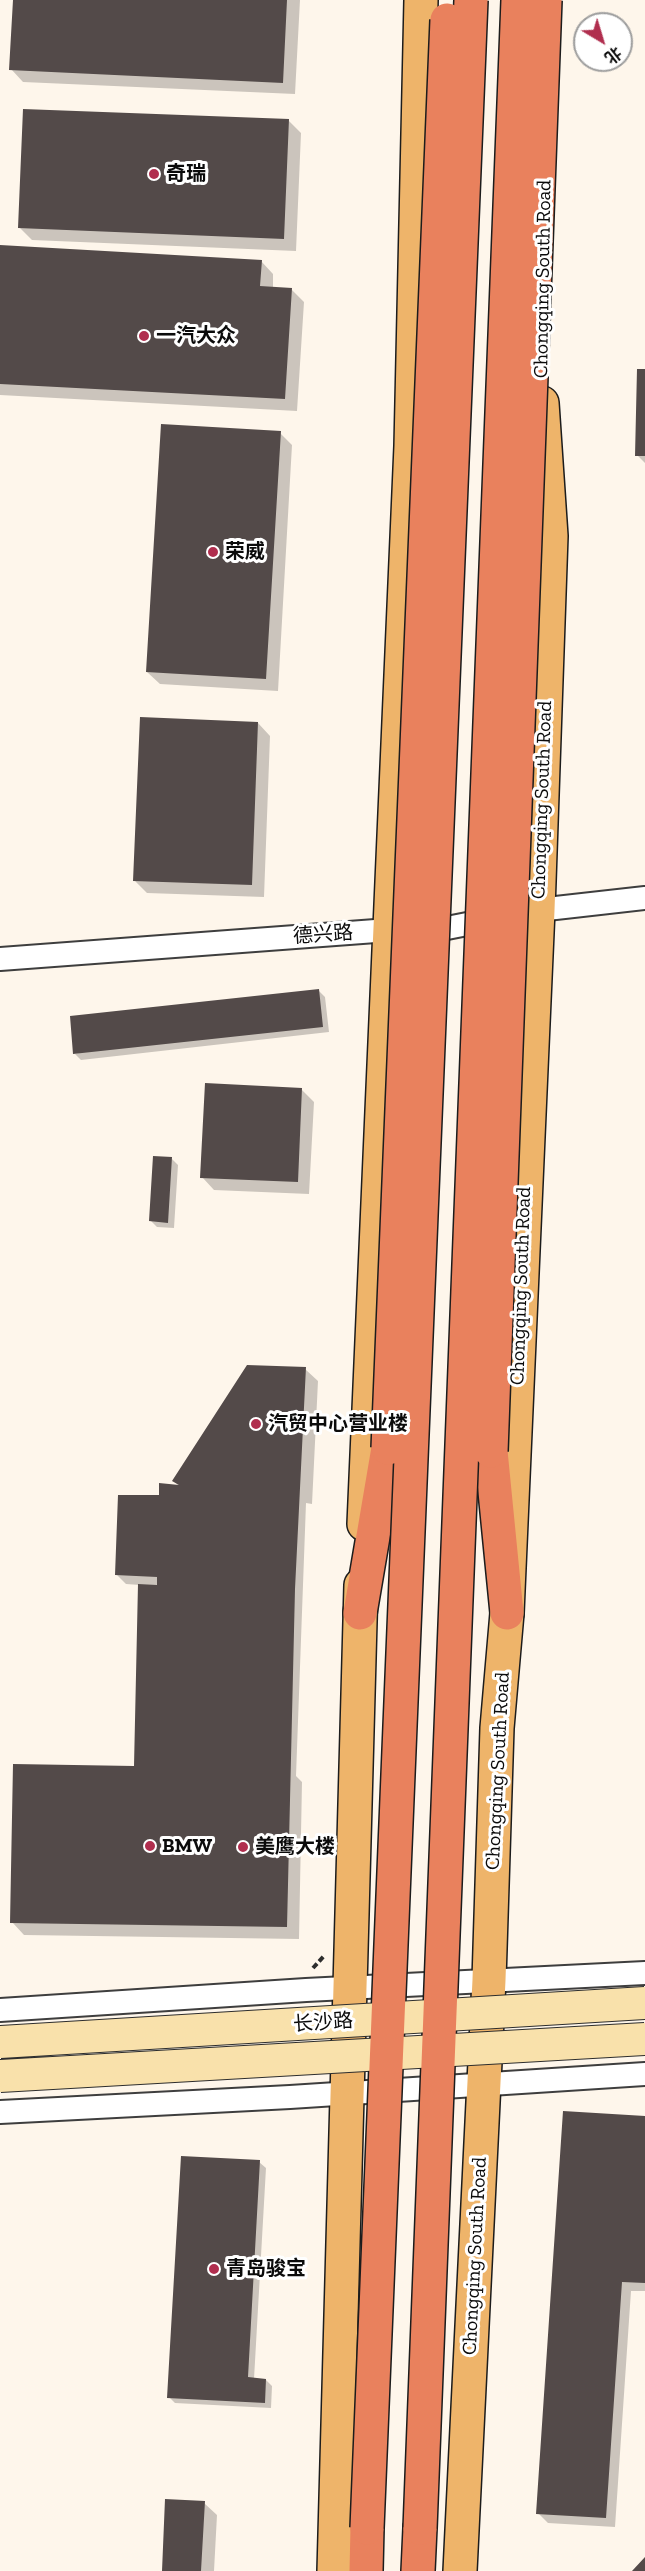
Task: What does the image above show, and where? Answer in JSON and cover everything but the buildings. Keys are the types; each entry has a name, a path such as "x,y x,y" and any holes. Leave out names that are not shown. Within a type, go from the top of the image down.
{"highway":[{"path":"360,1613 388,1448 448,0"},
{"path":"366,2571 471,0"},
{"path":"418,2571 518,0"},
{"path":"507,1613 491,1451 545,0"}],"main road":[{"path":"334,2571 360,1613 411,446 421,0"},
{"name":"Chongqing South Road","path":"460,2571 489,1980 497,1728 507,1613 538,910 551,536 538,350 554,0"},
{"name":"长沙路","path":"0,2042 645,2003"},
{"name":"长沙路","path":"0,2076 645,2039"}],"street":[{"name":"德兴路","path":"0,959 389,930 447,928 538,910 645,898"},
{"name":"长沙路","path":"0,2010 350,1987 645,1973"},
{"path":"0,2112 645,2074"}],"place":[{"name":"奇瑞","path":"154,174"},
{"name":"一汽大众","path":"144,336"},
{"name":"荣威","path":"213,552"},
{"name":"汽贸中心营业楼","path":"256,1424"},
{"name":"BMW","path":"150,1846"},
{"name":"美鹰大楼","path":"243,1847"},
{"name":"青岛骏宝","path":"214,2269"}]}
